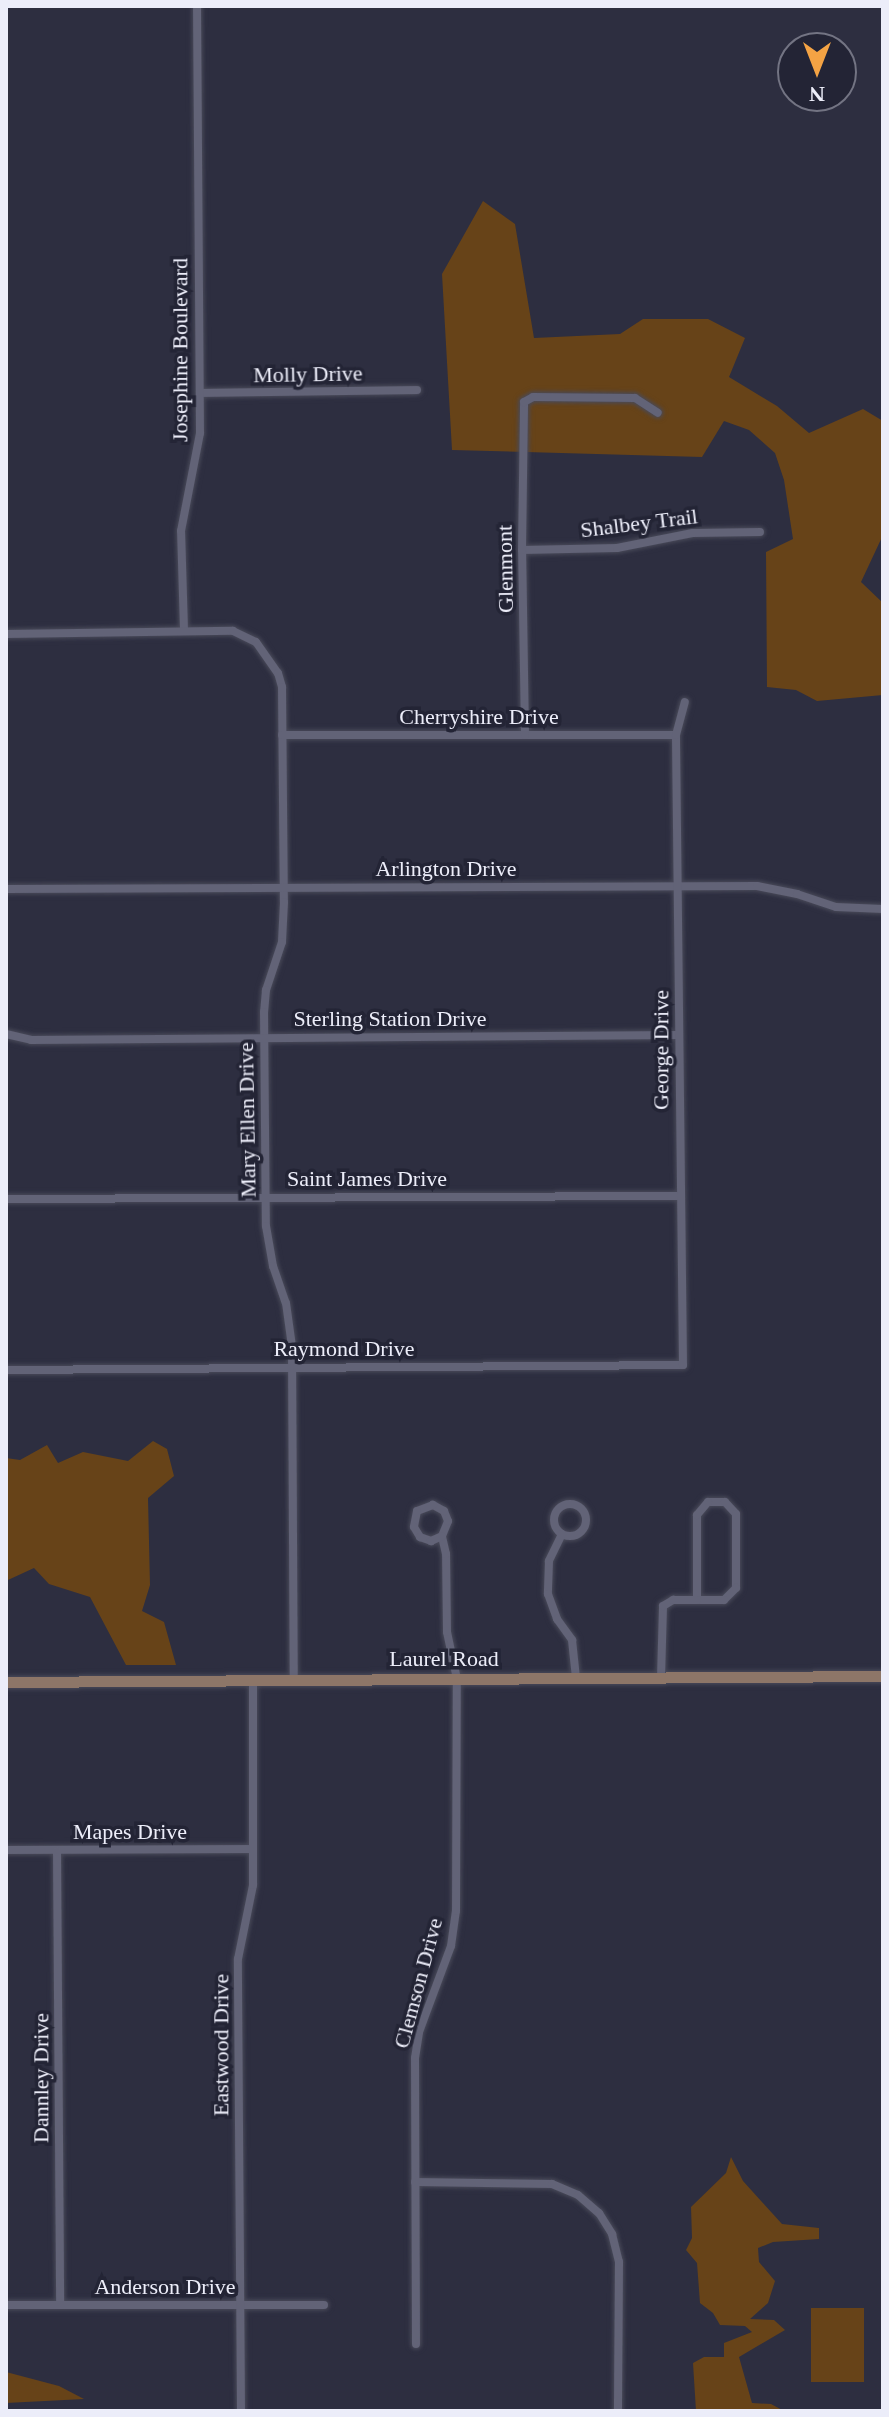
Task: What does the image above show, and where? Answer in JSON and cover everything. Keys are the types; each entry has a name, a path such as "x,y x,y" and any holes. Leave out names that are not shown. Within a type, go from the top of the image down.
{"street":[{"name":"Josephine Boulevard","path":"184,630 181,531 199,449 197,6"},
{"name":"Molly Drive","path":"200,393 417,390"},
{"name":"Glenmont","path":"525,735 522,550 524,402 533,397 635,398 658,413"},
{"name":"Shalbey Trail","path":"522,550 617,548 693,533 760,532"},
{"path":"6,634 184,630"},
{"name":"Mary Ellen Drive","path":"184,630 233,631 266,652 282,687 282,942 266,990 264,1038 268,1246 290,1324 294,1680"},
{"name":"George Drive","path":"683,1365 676,735 685,702"},
{"name":"Cherryshire Drive","path":"282,735 676,735"},
{"name":"Arlington Drive","path":"6,889 757,886 797,894 836,907 883,909"},
{"name":"Sterling Station Drive","path":"6,1034 31,1040 679,1035"},
{"name":"Saint James Drive","path":"6,1199 680,1196"},
{"name":"Raymond Drive","path":"6,1370 683,1365"},
{"path":"661,1678 663,1606 673,1600 697,1600 724,1600 736,1588 736,1514 725,1502 703,1505 697,1515 697,1600"},
{"path":"566,1504 576,1504 584,1511 585,1527 578,1534 562,1534 554,1522 555,1513 566,1504"},
{"path":"433,1505 444,1511 448,1521 442,1536 431,1541 416,1533 413,1522 417,1511 433,1505"},
{"path":"562,1534 549,1561 548,1594 557,1619 572,1640 576,1678"},
{"name":"Clemson Drive","path":"416,2344 415,2058 419,2032 451,1946 456,1911 457,1679 447,1632 446,1554 442,1536"},
{"name":"Laurel Road","path":"6,1682 883,1676"},
{"name":"Eastwood Drive","path":"241,2411 238,1959 252,1895 253,1680"},
{"name":"Mapes Drive","path":"6,1850 253,1849"},
{"name":"Dannley Drive","path":"57,1851 60,2305"},
{"path":"415,2182 552,2184 578,2195 599,2213 612,2234 619,2262 618,2411"},
{"name":"Anderson Drive","path":"6,2305 324,2305"}],"shaded area":[{"path":"483,201 515,224 534,338 620,334 643,319 708,319 745,338 729,377 777,406 809,433 863,409 883,421 883,535 861,582 883,603 883,695 817,701 796,690 767,687 766,552 793,539 784,480 775,453 749,430 724,421 702,457 452,450 442,274"},
{"path":"153,1441 167,1449 174,1476 148,1498 150,1585 142,1611 164,1622 176,1665 126,1665 90,1597 49,1584 34,1568 8,1580 6,1458 20,1460 47,1445 58,1463 83,1452 128,1461"},
{"path":"731,2157 743,2181 782,2224 819,2228 819,2239 773,2242 758,2248 759,2262 775,2281 768,2303 750,2319 774,2320 785,2330 739,2357 752,2403 771,2404 784,2411 696,2411 693,2363 704,2357 724,2357 724,2343 752,2332 745,2326 720,2325 713,2313 700,2303 697,2263 686,2250 692,2238 691,2207 726,2173"},
{"path":"811,2308 864,2308 864,2382 811,2382"},
{"path":"6,2372 59,2386 84,2399 6,2403"}]}
